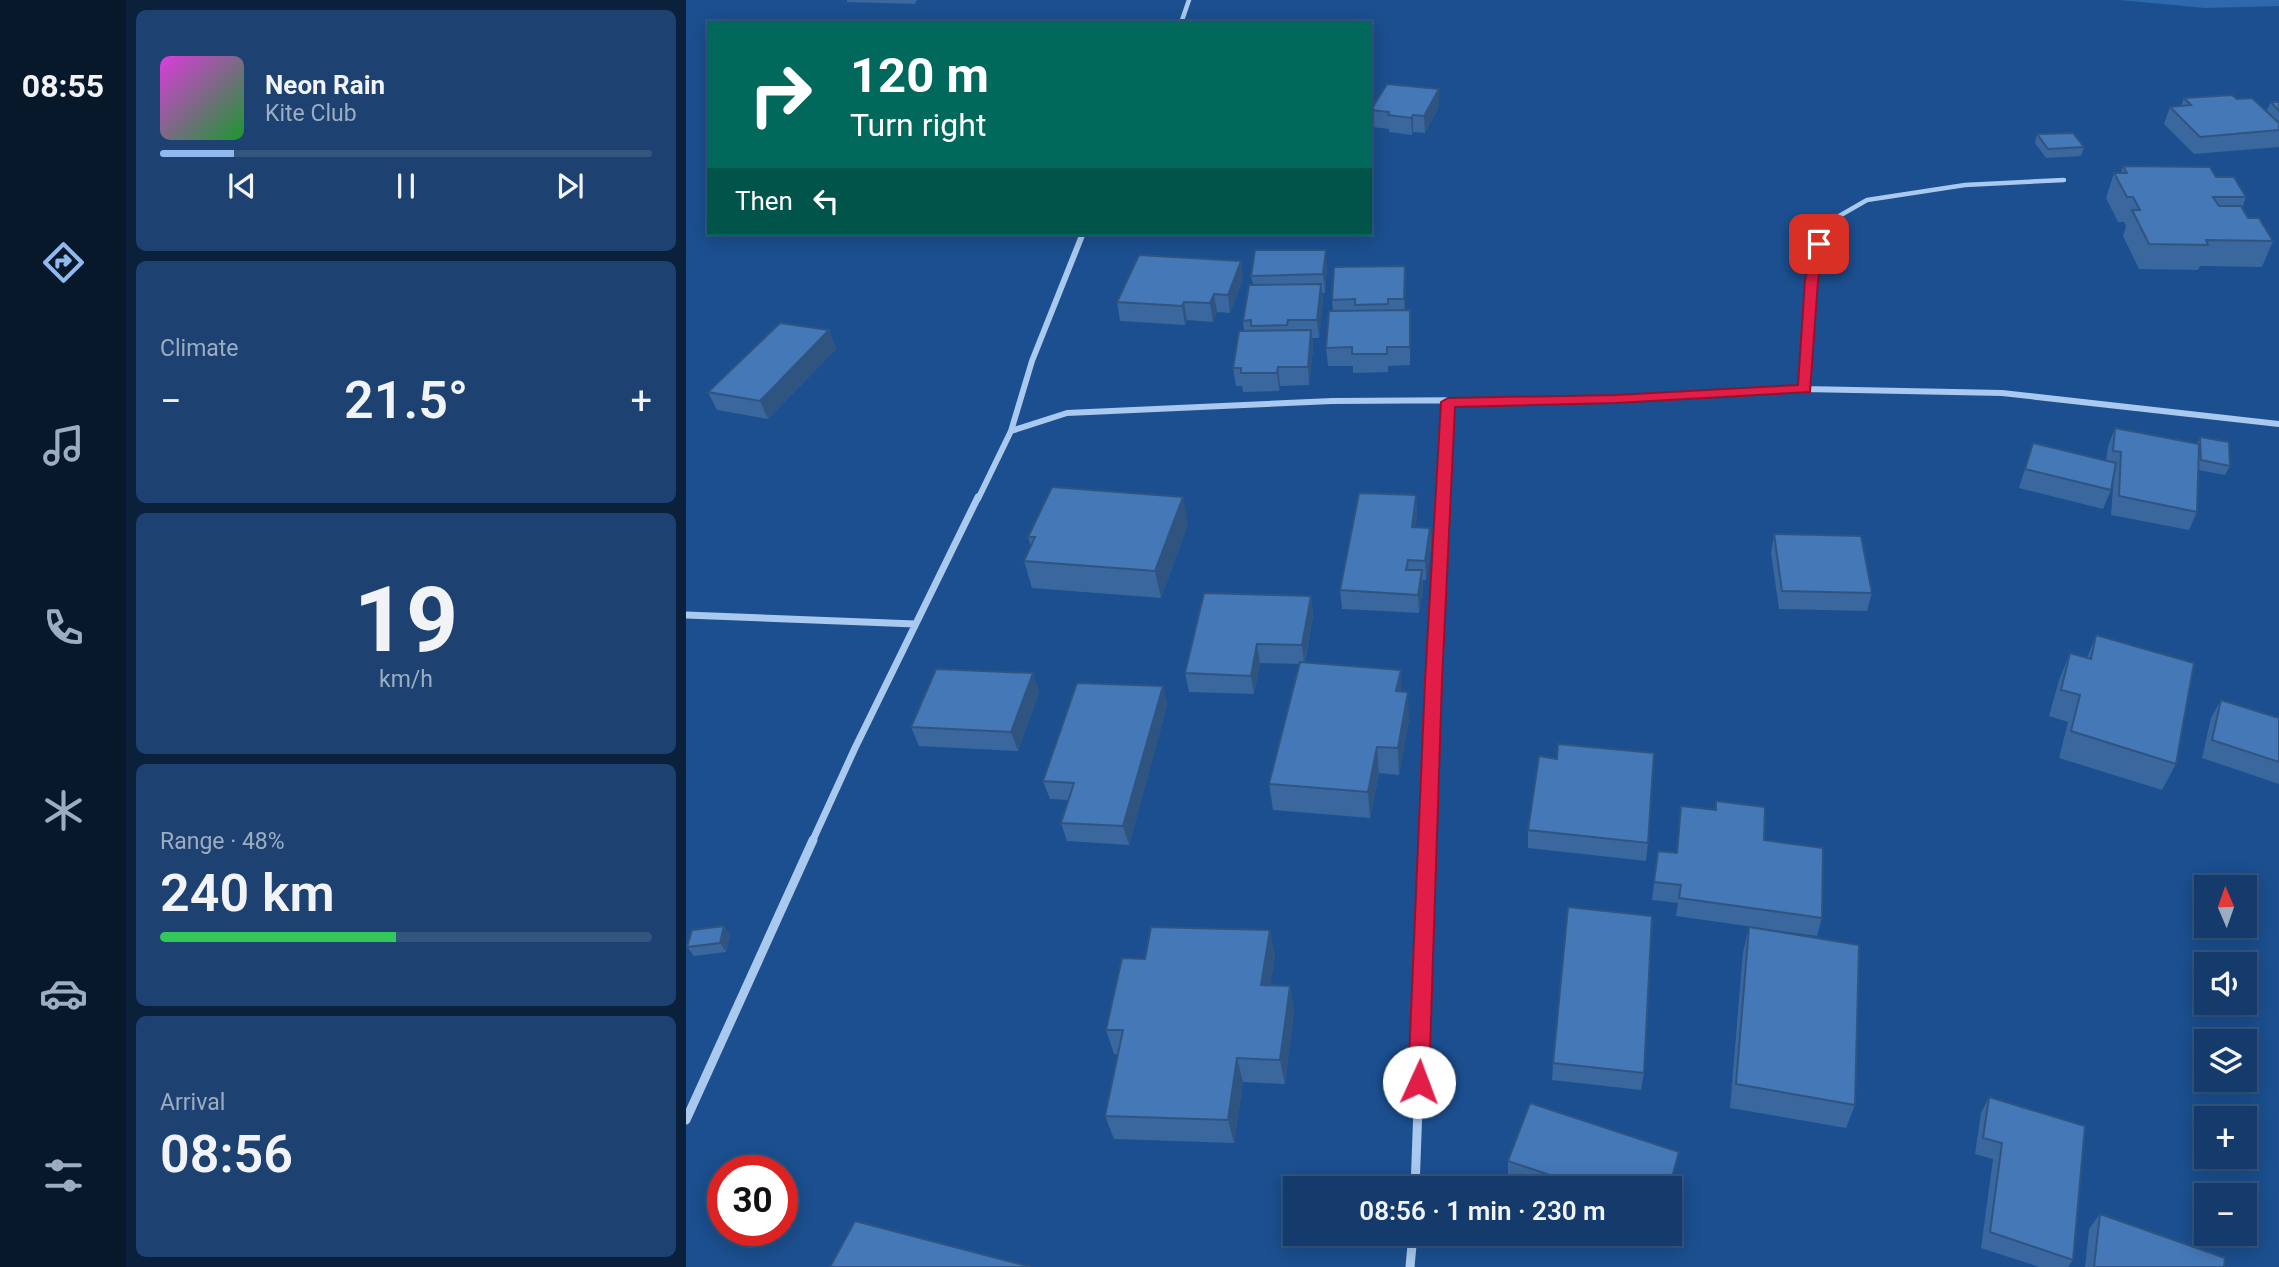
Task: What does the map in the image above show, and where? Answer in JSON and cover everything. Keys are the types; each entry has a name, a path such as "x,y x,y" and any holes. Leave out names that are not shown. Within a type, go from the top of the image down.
{"street":[{"path":"1182,21 1189,0"},
{"path":"1805,389 1812,281 1822,226 1867,200 1965,185 2064,180"},
{"path":"686,1120 855,748 1011,431 1032,362 1082,235"},
{"path":"1011,431 1067,413 1332,401 1616,399 1805,389 2003,393 2279,424"},
{"path":"1415,1176 1434,681 1448,402"},
{"path":"686,615 915,624"},
{"path":"1410,1267 1412,1246"}],"shaded area":[{"path":"2119,0 2279,0 2279,6 2205,8"}],"building":[{"path":"1387,84 1439,89 1424,116 1413,115 1411,118 1388,115 1389,112 1372,108"},
{"path":"2232,95 2237,99 2252,98 2279,123 2279,130 2200,137 2170,107 2191,105 2184,98"},
{"path":"2271,102 2279,102 2279,111"},
{"path":"2073,133 2084,147 2048,149 2037,134"},
{"path":"2123,166 2210,167 2216,177 2234,177 2246,197 2213,197 2219,206 2241,206 2248,218 2259,218 2273,241 2206,240 2208,245 2149,244 2132,210 2140,210 2133,197 2127,197 2114,173 2127,173"},
{"path":"1255,250 1326,250 1323,274 1251,276"},
{"path":"1139,255 1241,261 1228,295 1214,294 1210,303 1184,302 1182,306 1117,302"},
{"path":"1405,266 1404,299 1388,299 1388,304 1355,305 1355,299 1332,300 1334,267"},
{"path":"1321,284 1317,320 1288,320 1287,325 1251,326 1251,320 1243,321 1249,285"},
{"path":"1410,310 1410,347 1387,347 1387,354 1352,354 1352,347 1326,348 1329,311"},
{"path":"780,323 829,330 760,401 708,392"},
{"path":"1311,330 1308,367 1278,367 1277,373 1241,373 1241,368 1233,368 1239,331"},
{"path":"2115,428 2199,444 2197,512 2119,496 2121,452 2113,451"},
{"path":"2200,437 2229,442 2230,466 2201,460"},
{"path":"2033,443 2116,463 2111,490 2025,469"},
{"path":"1052,487 1183,497 1155,571 1024,561 1035,537 1028,537"},
{"path":"1359,493 1416,495 1412,527 1430,528 1425,561 1408,560 1406,570 1422,570 1418,595 1340,590"},
{"path":"1774,534 1861,536 1872,593 1782,591"},
{"path":"1204,593 1311,596 1302,645 1257,644 1251,676 1185,673"},
{"path":"2096,635 2194,663 2176,764 2071,731 2080,695 2061,690 2070,653 2091,659"},
{"path":"1300,662 1401,670 1396,691 1408,692 1398,748 1377,747 1368,792 1269,784"},
{"path":"936,669 1033,673 1011,732 911,727"},
{"path":"1077,683 1163,686 1123,826 1061,823 1074,783 1043,781"},
{"path":"2221,700 2279,718 2279,762 2212,740"},
{"path":"1558,744 1654,753 1648,843 1528,830 1539,756 1557,759"},
{"path":"1716,801 1765,807 1764,840 1823,848 1822,918 1679,898 1681,885 1654,882 1658,851 1677,853 1681,806 1716,810"},
{"path":"1568,907 1652,916 1644,1073 1553,1063"},
{"path":"724,926 720,943 687,947 692,930"},
{"path":"1151,927 1270,930 1261,985 1290,986 1280,1060 1237,1058 1228,1120 1105,1116 1123,1030 1106,1030 1122,958 1145,959"},
{"path":"1749,927 1859,945 1855,1105 1736,1084"},
{"path":"1989,1097 2085,1126 2073,1260 1990,1232 2002,1143 1983,1138"},
{"path":"1530,1103 1679,1152 1672,1176 1553,1176 1508,1161"},
{"path":"2100,1214 2225,1258 2224,1267 2094,1267"},
{"path":"855,1221 1031,1267 830,1267"}],"route":[{"path":"1419,1082 1448,402 1616,399 1805,389 1812,281 1819,244"}]}
